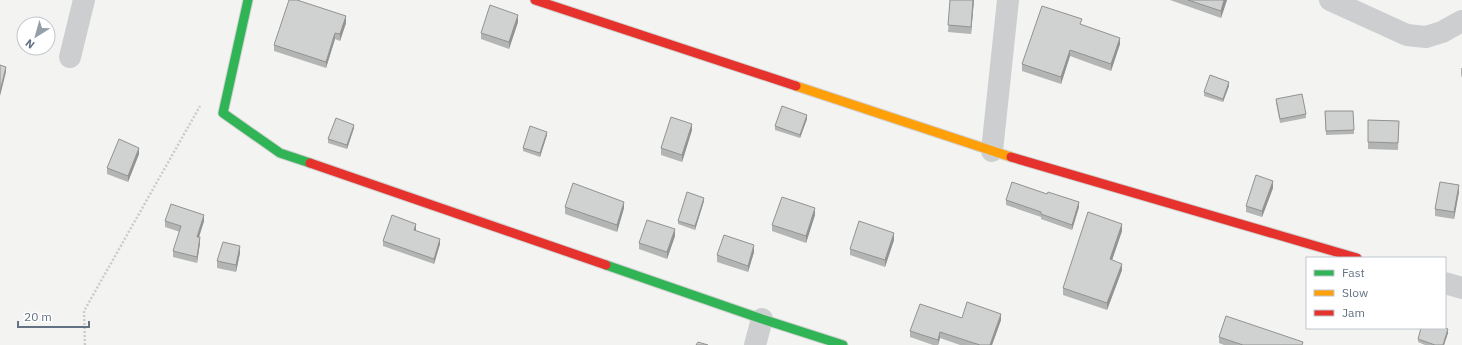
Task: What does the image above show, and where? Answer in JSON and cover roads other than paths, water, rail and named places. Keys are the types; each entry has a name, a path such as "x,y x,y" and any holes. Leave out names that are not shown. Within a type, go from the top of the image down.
{"street":[{"path":"70,57 84,0"},
{"path":"248,0 223,113 280,154 762,319 843,345"},
{"path":"535,0 992,151 1354,257"},
{"path":"992,151 1008,0"},
{"path":"1330,0 1407,35 1426,37 1442,32 1462,21"},
{"path":"1446,283 1462,288"},
{"path":"755,345 762,319"}]}
